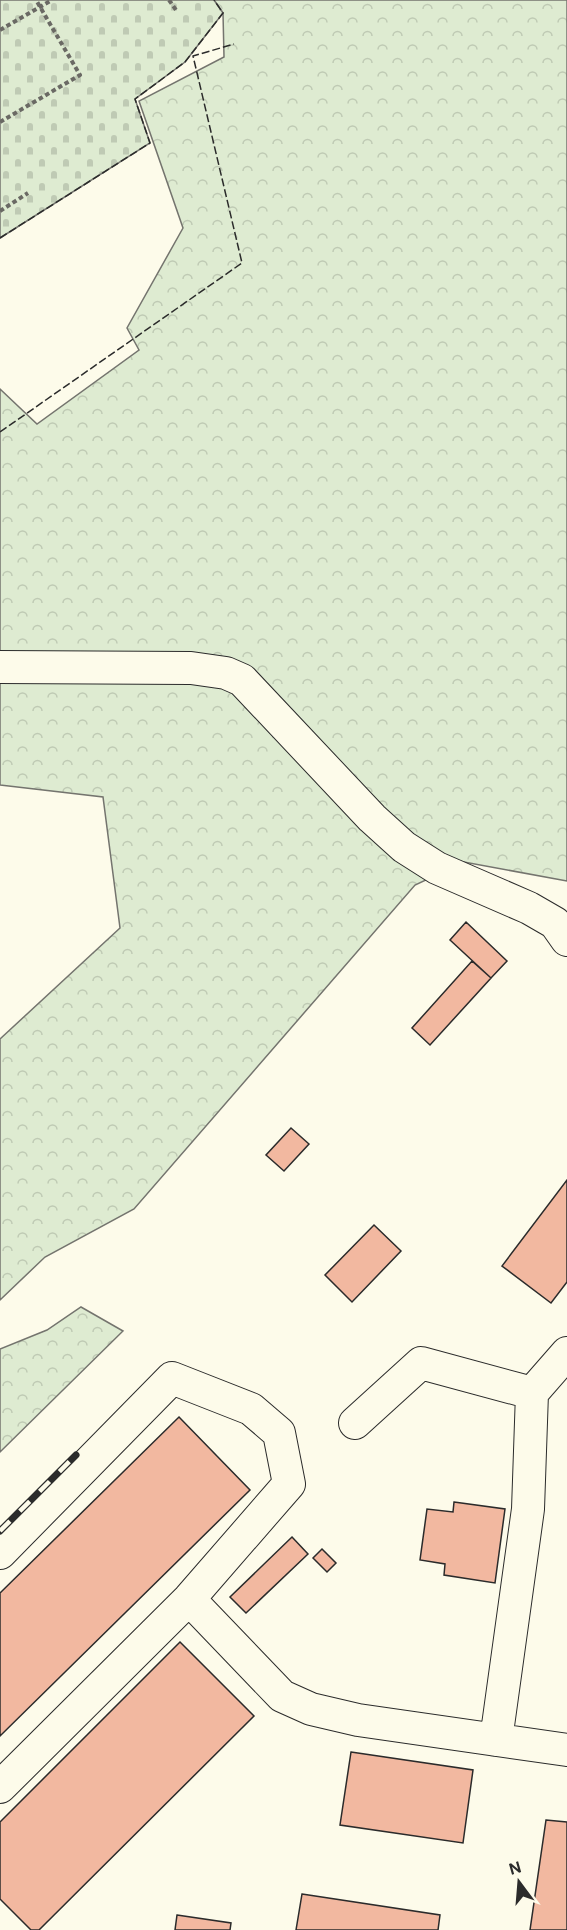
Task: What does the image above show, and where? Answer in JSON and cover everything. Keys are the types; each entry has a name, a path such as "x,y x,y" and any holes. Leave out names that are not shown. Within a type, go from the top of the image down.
{"lane":[{"path":"0,667 190,668 226,673 242,680 372,819 404,847 437,868 529,908 555,922 567,940"},
{"path":"496,1740 528,1509 532,1393 567,1353"},
{"path":"355,1423 421,1363 532,1393"},
{"path":"0,1553 172,1378 251,1409 279,1433 289,1484 189,1599 0,1787"},
{"path":"189,1599 282,1696 311,1709 338,1716 567,1750"}],"path":[{"path":"0,122 80,75 36,0"},
{"path":"0,30 52,0"},
{"path":"169,0 176,10"},
{"path":"0,211 28,193"}],"green space":[{"path":"0,0 214,0 223,13 185,62 135,99 150,143 0,238"},
{"path":"214,0 567,0 567,881 464,862 415,885 134,1209 45,1257 0,1300 0,1039 120,928 103,797 0,785 0,389 37,424 139,350 127,328 183,228 139,101 224,57 223,13"},
{"path":"81,1307 123,1331 0,1452 0,1349 47,1330"}],"building":[{"path":"466,922 507,961 491,978 450,940"},
{"path":"472,961 491,978 430,1045 412,1028"},
{"path":"291,1128 309,1144 284,1171 266,1155"},
{"path":"567,1180 567,1282 551,1303 502,1266"},
{"path":"374,1225 401,1251 352,1302 325,1275"},
{"path":"179,1417 250,1490 0,1736 0,1593"},
{"path":"454,1502 505,1509 495,1583 444,1575 445,1564 420,1560 427,1509 453,1512"},
{"path":"292,1537 308,1554 246,1613 230,1597"},
{"path":"322,1549 336,1563 327,1572 313,1558"},
{"path":"180,1642 254,1716 39,1930 31,1930 0,1899 0,1822"},
{"path":"351,1752 473,1770 463,1843 340,1825"},
{"path":"546,1820 567,1822 567,1930 530,1930"},
{"path":"302,1894 440,1915 438,1930 296,1930"},
{"path":"177,1915 231,1923 230,1930 175,1930"}],"railway":[{"path":"0,1531 76,1455"}],"fence":[{"path":"0,238 150,143 135,99 185,62 223,13 214,0"},
{"path":"0,432 242,263 193,56 234,44"}]}
